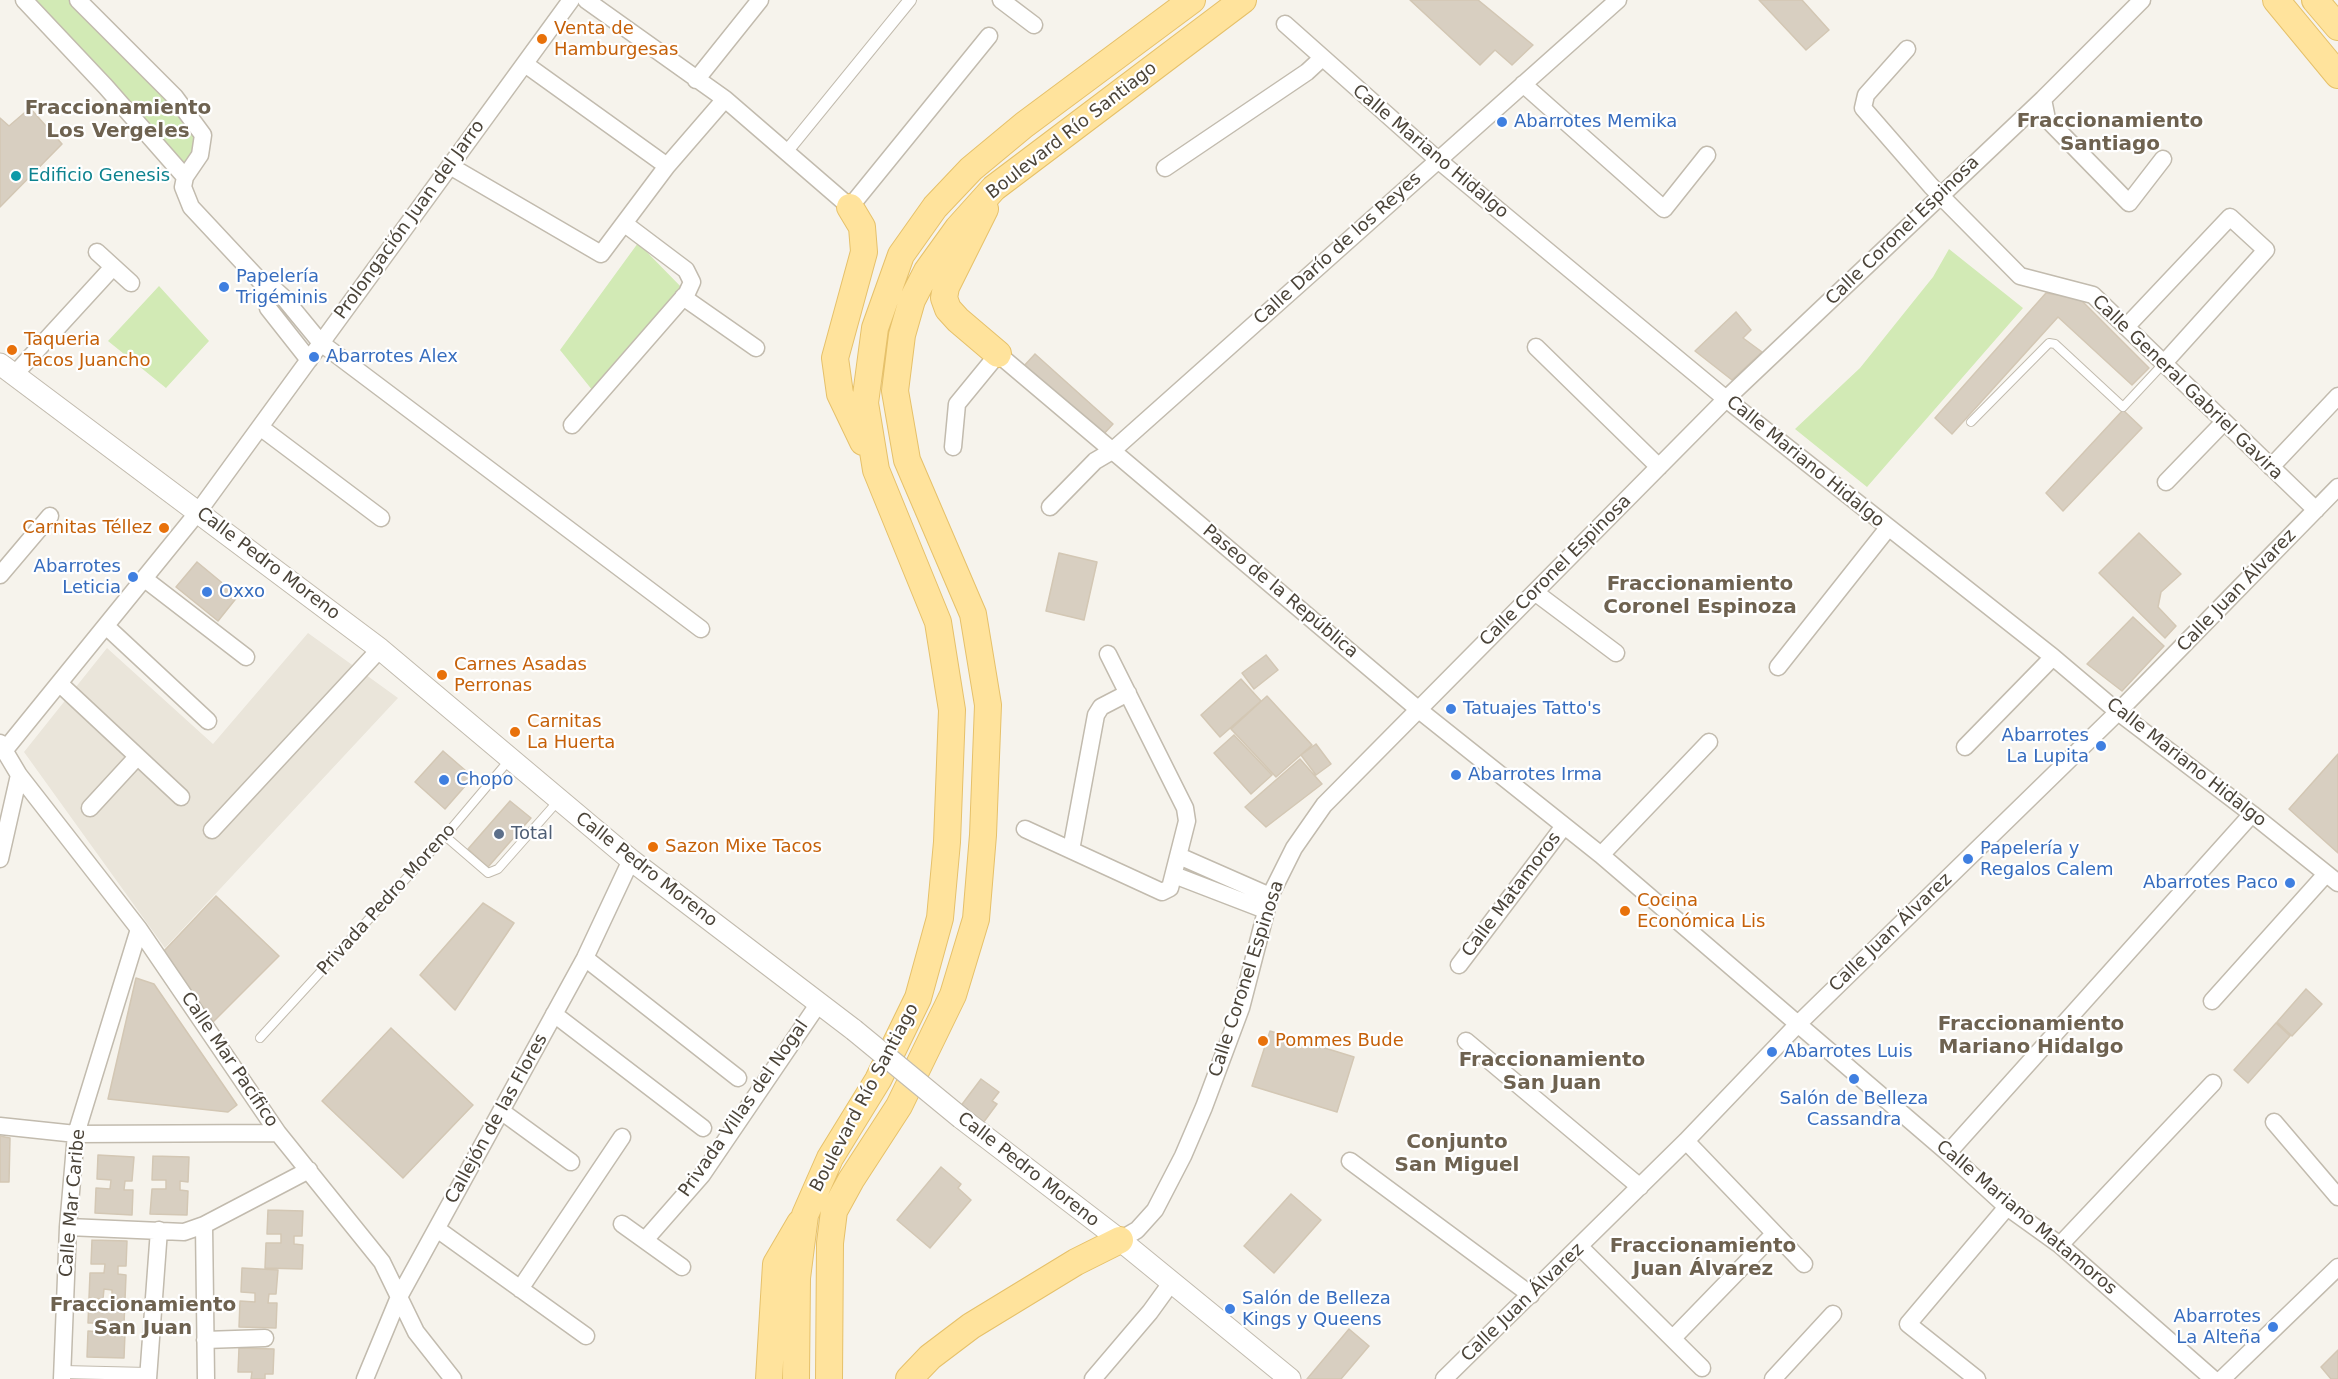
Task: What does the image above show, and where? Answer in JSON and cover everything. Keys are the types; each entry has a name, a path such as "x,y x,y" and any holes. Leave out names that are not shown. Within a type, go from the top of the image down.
{"main road":[{"name":"Boulevard Río Santiago","path":"796,1379 797,1278 805,1215 830,1158 878,1080 918,998 940,918 947,842 952,710 938,622 876,470 865,403 875,328 901,255 936,207 971,169 1024,125 1192,0"},
{"name":"Boulevard Río Santiago","path":"829,1379 830,1243 834,1211 898,1106 953,995 976,919 983,835 988,705 972,614 907,460 895,391 902,335 912,300 927,271 958,228 994,188 1243,0"},
{"path":"2276,0 2338,75"},
{"path":"2315,0 2338,27"},
{"path":"994,188 966,251 946,287 944,298 948,309 958,320 998,354"},
{"path":"850,207 862,227 864,252 835,358 840,394 876,470"},
{"path":"770,1379 776,1264 805,1215"},
{"path":"909,1379 930,1357 971,1326 1076,1262 1120,1240"}],"street":[{"path":"24,0 106,87 185,177"},
{"path":"78,0 175,97 203,135 200,155 185,177 183,187 191,207 263,284 274,289 284,298 321,343 701,629"},
{"name":"Prolongación Juan del Jarro","path":"2,747 60,684 146,580 198,512 571,0"},
{"path":"586,0 725,99 850,207 989,36"},
{"path":"696,80 760,0"},
{"path":"787,151 910,0"},
{"path":"1001,0 1034,25"},
{"name":"Calle Darío de los Reyes","path":"1050,507 1095,461 1112,451 1618,0"},
{"name":"Calle Coronel Espinosa","path":"1120,1240 1137,1230 1155,1210 1204,1107 1241,1008 1267,903 1294,848 1324,805 1726,399 2043,99 2142,0"},
{"name":"Calle Mariano Hidalgo","path":"1285,24 1438,160 1726,399 2053,657 2118,712 2332,878"},
{"name":"Calle General Gabriel Gavira","path":"1907,49 1866,95 1863,108 1940,195 2020,276 2093,295 2316,510"},
{"path":"1165,168 1307,72 1322,58"},
{"path":"525,64 667,166"},
{"path":"1523,84 1664,209 1707,155"},
{"path":"450,165 600,254 667,166 725,99"},
{"path":"2043,99 2047,119 2129,203 2163,159"},
{"path":"2126,327 2230,217 2266,250 2164,363"},
{"path":"573,424 683,297 692,282 686,270 625,224"},
{"path":"97,252 131,283"},
{"path":"7,369 113,267"},
{"path":"263,284 268,308 309,360"},
{"path":"683,297 756,348"},
{"path":"1536,347 1659,466"},
{"path":"953,447 957,404 998,354"},
{"name":"Paseo de la República","path":"998,354 1419,710 1564,826"},
{"name":"Calle Pedro Moreno","path":"7,369 380,649 631,860 854,1030 961,1118 1120,1240 1290,1379"},
{"path":"2271,467 2338,396"},
{"path":"2166,482 2224,422"},
{"path":"260,427 381,518"},
{"name":"Calle Juan Álvarez","path":"1444,1379 1686,1142 1797,1025 2118,712 2338,487"},
{"path":"0,575 50,516"},
{"path":"1778,666 1887,528"},
{"path":"146,580 246,657"},
{"path":"1536,593 1616,653"},
{"path":"107,627 208,721"},
{"path":"212,830 380,649"},
{"path":"1026,829 1162,892 1170,888 1187,821 1185,808 1108,654"},
{"path":"1965,747 2053,657"},
{"path":"60,684 180,797"},
{"path":"1071,850 1096,715 1101,706 1128,693"},
{"path":"1601,855 1709,742"},
{"name":"Calle Mar Pacífico","path":"2,747 19,775 140,929 278,1133 382,1262 416,1332 453,1379"},
{"path":"90,808 138,757"},
{"path":"0,859 3,831 19,775"},
{"path":"1948,1153 2252,814"},
{"name":"Calle Mariano Matamoros","path":"1564,826 1601,855 1948,1153 2007,1207 2060,1245 2213,1379"},
{"name":"Calle Matamoros","path":"1459,965 1564,826"},
{"path":"1179,856 1267,903"},
{"name":"Callejón de las Flores","path":"365,1379 399,1297 585,958 631,860"},
{"path":"1174,875 1267,903"},
{"path":"2212,1001 2332,878"},
{"name":"Calle Mar Caribe","path":"62,1376 68,1227 76,1134 140,929"},
{"path":"585,958 738,1078"},
{"name":"Privada Villas del Nogal","path":"645,1240 702,1175 819,1003"},
{"path":"554,1014 703,1128"},
{"path":"1467,1041 1640,1187"},
{"path":"2060,1245 2213,1083"},
{"path":"501,1111 571,1162"},
{"path":"2274,1122 2338,1197"},
{"path":"0,1126 76,1134 278,1133"},
{"path":"520,1289 622,1137"},
{"path":"1686,1142 1773,1235 1804,1264"},
{"path":"1350,1161 1531,1294"},
{"path":"68,1227 184,1232 204,1225 309,1170"},
{"path":"1977,1379 1908,1324 2007,1207"},
{"path":"622,1224 682,1268"},
{"path":"204,1225 206,1379"},
{"path":"437,1229 586,1336"},
{"path":"62,1376 148,1377 159,1230"},
{"path":"1674,1337 1773,1235"},
{"path":"1580,1247 1674,1337 1702,1368"},
{"path":"2222,1379 2338,1267"},
{"path":"1093,1379 1150,1312 1172,1282"},
{"path":"1773,1379 1833,1314"},
{"path":"205,1340 265,1338"}],"lane":[{"path":"1971,422 2049,343 2055,344 2123,407 2164,363"},
{"name":"Privada Pedro Moreno","path":"260,1038 445,836 510,759"},
{"path":"445,836 488,873 498,870 559,800"}],"shaded area":[{"path":"308,633 398,698 165,948 24,752 107,648 213,744"}],"green space":[{"path":"32,0 69,0 167,99 197,137 197,146 185,168"},
{"path":"638,243 687,293 597,396 560,350"},
{"path":"1949,249 2023,308 1867,487 1795,429 1860,368 1933,277"},
{"path":"159,286 209,341 166,388 108,341"}],"building":[{"path":"1410,0 1478,0 1533,45 1512,65 1495,50 1480,65"},
{"path":"1759,0 1802,0 1829,30 1806,50"},
{"name":"Edificio Genesis","path":"30,108 62,144 0,207 0,118 9,126"},
{"path":"2046,293 2080,299 2149,368 2132,385 2058,317 1952,434 1935,418"},
{"path":"1736,312 1751,330 1743,338 1762,352 1732,380 1695,351"},
{"path":"1035,354 1113,424 1101,437 1022,368"},
{"path":"2123,410 2142,428 2063,511 2046,493"},
{"path":"2139,533 2181,574 2161,592 2158,607 2176,626 2165,638 2099,573"},
{"path":"1059,553 1097,562 1084,620 1046,611"},
{"name":"Oxxo","path":"197,562 238,596 218,621 176,587"},
{"path":"2133,617 2164,646 2122,691 2087,664"},
{"path":"1266,655 1278,670 1254,689 1242,673"},
{"path":"1241,679 1261,701 1220,737 1201,715"},
{"path":"1267,696 1312,745 1276,777 1231,729"},
{"path":"1234,735 1272,775 1251,794 1214,753"},
{"path":"1316,744 1331,764 1316,775 1301,755"},
{"name":"Chopo","path":"443,751 473,777 445,809 415,782"},
{"path":"2338,754 2338,853 2289,809"},
{"path":"1300,759 1322,784 1266,827 1245,807"},
{"name":"Total","path":"510,801 531,818 488,867 468,849"},
{"path":"216,896 279,956 213,1022 164,951"},
{"path":"483,903 514,923 455,1010 420,975"},
{"path":"136,978 154,984 237,1105 228,1112 108,1099"},
{"path":"2306,989 2322,1004 2292,1036 2277,1022"},
{"path":"2276,1023 2290,1036 2248,1083 2234,1070"},
{"path":"391,1028 473,1105 403,1178 322,1101"},
{"path":"1270,1031 1354,1057 1337,1112 1252,1086"},
{"path":"981,1079 999,1092 992,1101 997,1104 983,1123 960,1107"},
{"path":"0,1136 10,1138 9,1182 0,1182"},
{"path":"98,1155 134,1157 132,1181 125,1181 124,1190 133,1190 132,1215 95,1213 96,1188 110,1189 111,1180 97,1179"},
{"path":"153,1156 189,1157 188,1182 180,1181 180,1190 188,1191 187,1215 150,1214 152,1189 166,1189 166,1180 152,1180"},
{"path":"941,1167 961,1184 958,1188 971,1200 930,1248 897,1220"},
{"path":"1291,1194 1321,1220 1274,1273 1244,1246"},
{"path":"268,1210 303,1211 302,1236 294,1236 294,1244 303,1245 302,1269 265,1268 266,1243 281,1243 281,1234 267,1234"},
{"path":"92,1240 127,1241 126,1266 118,1266 118,1274 126,1275 125,1300 112,1299 112,1290 104,1289 103,1299 89,1298 90,1273 104,1273 105,1264 91,1264"},
{"path":"242,1268 278,1270 276,1294 269,1294 268,1303 277,1303 276,1328 239,1327 240,1301 255,1302 255,1293 241,1292"},
{"path":"89,1298 103,1299 102,1308 111,1308 112,1299 125,1300 124,1324 116,1324 116,1333 125,1333 124,1358 87,1357 88,1331 102,1332 103,1323 88,1323"},
{"path":"1349,1329 1369,1346 1341,1379 1307,1379"},
{"path":"239,1348 274,1349 273,1374 265,1374 265,1379 251,1379 252,1372 238,1372"},
{"path":"2338,1350 2338,1379 2331,1379 2321,1367"}],"place":[{"name":"Venta de Hamburgesas","path":"542,39"},
{"name":"Abarrotes Memika","path":"1502,122"},
{"name":"Edificio Genesis","path":"16,176"},
{"name":"Papelería Trigéminis","path":"224,287"},
{"name":"Taqueria Tacos Juancho","path":"12,350"},
{"name":"Abarrotes Alex","path":"314,357"},
{"name":"Carnitas Téllez","path":"164,528"},
{"name":"Abarrotes Leticia","path":"133,577"},
{"name":"Oxxo","path":"207,592"},
{"name":"Carnes Asadas Perronas","path":"442,675"},
{"name":"Tatuajes Tatto's","path":"1451,709"},
{"name":"Carnitas La Huerta","path":"515,732"},
{"name":"Abarrotes La Lupita","path":"2101,746"},
{"name":"Abarrotes Irma","path":"1456,775"},
{"name":"Chopo","path":"444,780"},
{"name":"Total","path":"499,834"},
{"name":"Sazon Mixe Tacos","path":"653,847"},
{"name":"Papelería y Regalos Calem","path":"1968,859"},
{"name":"Abarrotes Paco","path":"2290,883"},
{"name":"Cocina Económica Lis","path":"1625,911"},
{"name":"Pommes Bude","path":"1263,1041"},
{"name":"Abarrotes Luis","path":"1772,1052"},
{"name":"Salón de Belleza Cassandra","path":"1854,1079"},
{"name":"Salón de Belleza Kings y Queens","path":"1230,1309"},
{"name":"Abarrotes La Alteña","path":"2273,1327"}],"district":[{"name":"Fraccionamiento Los Vergeles","path":"118,120"},
{"name":"Fraccionamiento Santiago","path":"2110,134"},
{"name":"Fraccionamiento Coronel Espinoza","path":"1700,596"},
{"name":"Fraccionamiento Mariano Hidalgo","path":"2031,1036"},
{"name":"Fraccionamiento San Juan","path":"1552,1072"},
{"name":"Conjunto San Miguel","path":"1457,1154"},
{"name":"Fraccionamiento Juan Álvarez","path":"1703,1258"},
{"name":"Fraccionamiento San Juan","path":"143,1318"}]}
